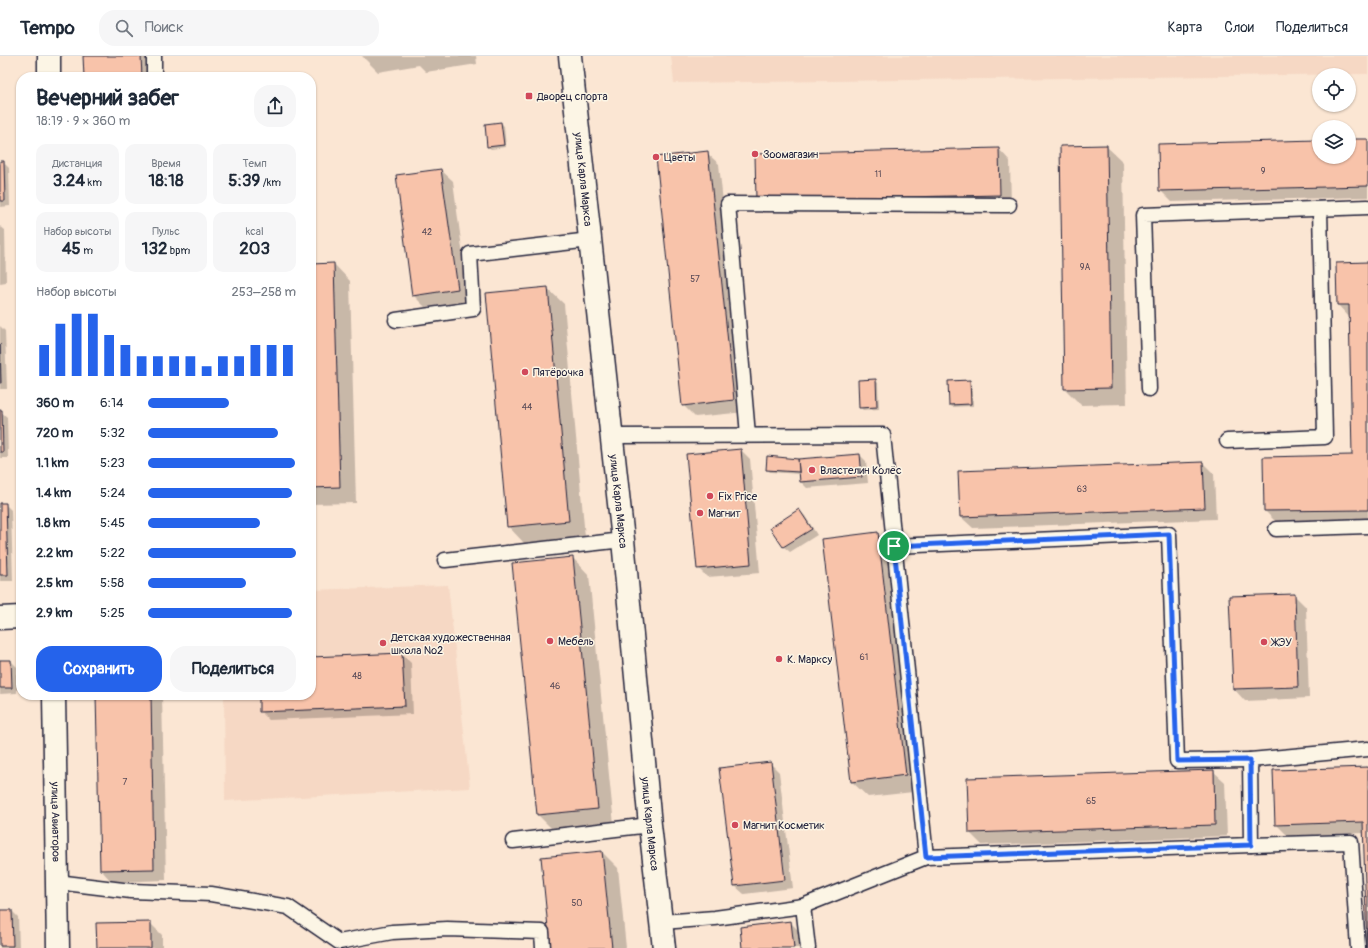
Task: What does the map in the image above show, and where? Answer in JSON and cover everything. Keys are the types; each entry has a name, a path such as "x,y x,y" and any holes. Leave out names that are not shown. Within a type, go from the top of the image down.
{"street":[{"path":"49,56 49,72"},
{"name":"улица Карла Маркса","path":"570,56 623,540 650,825 664,948"},
{"path":"0,618 16,617"},
{"name":"улица Авиаторов","path":"54,700 58,948"}],"lane":[{"path":"154,56 154,72"},
{"path":"748,435 728,204 1009,205"},
{"path":"1149,389 1143,215 1368,207"},
{"path":"1227,441 1325,437 1320,209"},
{"path":"396,320 473,309 470,254 590,240"},
{"path":"611,436 883,435 926,857"},
{"path":"1276,529 1368,526"},
{"path":"894,546 1169,534 1177,761 1250,760 1368,749"},
{"path":"445,560 623,540"},
{"path":"1250,760 1251,845"},
{"path":"513,841 650,825"},
{"path":"662,922 715,918 803,906 926,857 1351,842 1358,948"},
{"path":"57,882 131,891 211,894 288,907 339,942 392,932 455,929 542,932 543,948"},
{"path":"803,906 808,948"}],"shaded area":[{"path":"671,56 1368,56 1368,74 1356,74 1356,68 1312,68 1312,75 674,83"},
{"name":"Детская художественная школа №2","path":"448,585 470,788 225,801 224,700 316,700 316,590"}],"building":[{"path":"83,56 141,56 142,72 84,72"},
{"path":"501,122 504,145 487,147 485,124"},
{"path":"1356,139 1368,139 1368,186 1159,191 1158,144 1312,140 1312,164 1356,164"},
{"path":"1107,145 1111,388 1064,389 1060,146"},
{"path":"999,148 1000,195 756,200 755,154"},
{"path":"708,151 734,400 682,406 656,157"},
{"path":"0,161 4,161 5,201 0,201"},
{"path":"441,169 458,289 412,296 396,175"},
{"path":"1368,262 1368,510 1264,511 1263,457 1352,455 1349,305 1337,305 1336,263"},
{"path":"334,263 340,487 316,488 316,264"},
{"path":"548,287 569,521 507,527 486,293"},
{"path":"0,344 1,383 0,383"},
{"path":"876,379 877,407 859,408 858,380"},
{"path":"970,380 971,404 949,405 948,381"},
{"path":"0,410 2,410 3,452 0,452"},
{"path":"741,449 751,564 697,569 686,454"},
{"path":"860,454 862,477 800,482 798,459"},
{"path":"767,456 798,459 799,472 766,470"},
{"path":"1203,462 1205,508 960,517 958,471"},
{"path":"0,503 6,503 8,575 0,575"},
{"path":"799,509 812,529 783,547 770,528"},
{"path":"878,532 906,775 851,782 822,539"},
{"path":"573,557 598,809 537,815 512,563"},
{"name":"ЖЭУ","path":"1295,594 1298,687 1233,689 1229,596"},
{"path":"402,653 405,706 259,712 259,700 316,700 316,657"},
{"path":"0,660 11,660 12,688 0,688"},
{"path":"96,700 151,700 154,869 100,870"},
{"path":"771,762 785,880 734,886 719,768"},
{"path":"1368,767 1367,948 1363,822 1275,825 1273,770"},
{"path":"1214,770 1215,825 969,833 967,778"},
{"path":"602,851 612,948 550,948 541,857"},
{"path":"0,910 12,910 13,946 0,946"},
{"path":"791,921 794,948 742,948 740,927"},
{"path":"151,922 151,948 97,948 96,923"}],"place":[{"name":"Дворец спорта","path":"529,96"},
{"name":"Зоомагазин","path":"755,154"},
{"name":"Цветы","path":"656,157"},
{"name":"Пятёрочка","path":"525,372"},
{"name":"Властелин Колёс","path":"812,470"},
{"name":"Fix Price","path":"710,496"},
{"name":"Магнит","path":"700,513"},
{"name":"Мебель","path":"550,641"},
{"name":"ЖЭУ","path":"1264,642"},
{"name":"Детская художественная школа №2","path":"383,643"},
{"name":"К. Марксу","path":"779,659"},
{"name":"Магнит Косметик","path":"735,825"}],"route":[{"path":"1169,534 1177,761 1250,760 1251,845 926,857 894,546 1169,534"}]}
